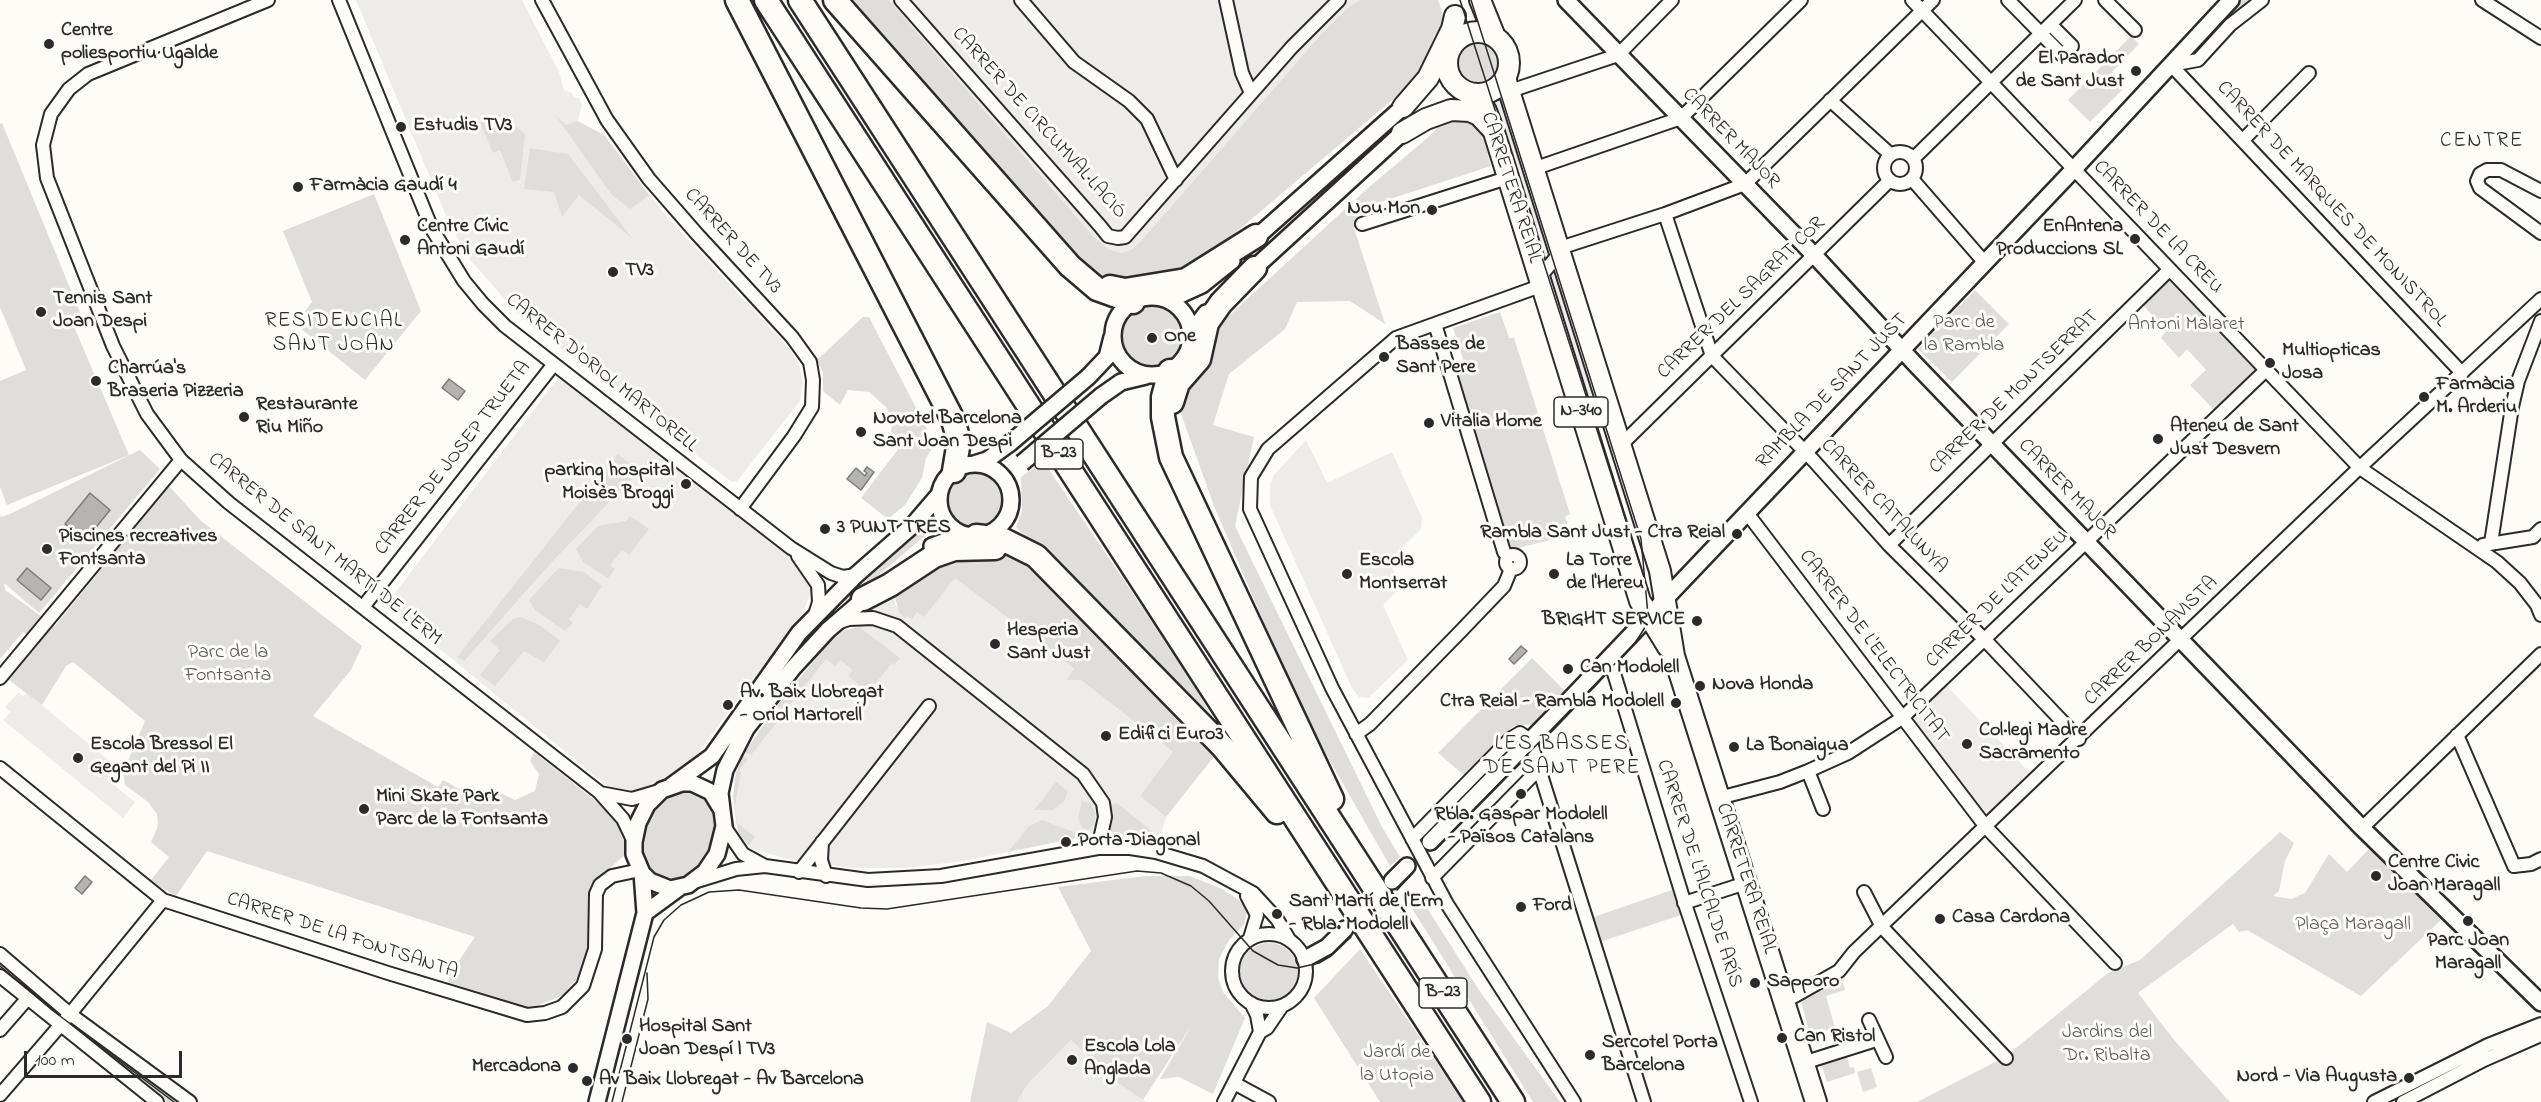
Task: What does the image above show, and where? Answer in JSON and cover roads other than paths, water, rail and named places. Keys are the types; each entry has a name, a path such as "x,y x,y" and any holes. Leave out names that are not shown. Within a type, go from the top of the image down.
{"highway":[{"path":"737,0 952,420 964,468"},
{"name":"B-23","path":"766,0 1479,1102"},
{"name":"B-23","path":"801,0 1382,883 1513,1102"},
{"path":"835,0 1070,266 1097,289 1143,299"},
{"path":"1070,266 1093,280 1114,288 1125,290 1167,284 1185,280 1257,236"},
{"path":"1255,268 1221,303 1207,323 1199,359 1178,383 1172,396 1172,407 1177,445 1252,614 1273,675"},
{"path":"1162,373 1162,417 1171,457 1273,675 1382,883"},
{"path":"969,535 1002,539 1036,556 1222,746 1353,907"},
{"path":"863,599 943,552 998,548 1016,553 1035,564 1097,616"}],"main road":[{"name":"N-340","path":"1480,0 1495,36 1507,53 1508,84"},
{"path":"1452,8 1461,36"},
{"path":"1402,107 1433,68 1452,29 1452,8"},
{"path":"1402,107 1420,97 1446,67 1453,45 1461,36 1476,32 1495,36"},
{"name":"N-340","path":"1446,67 1450,79 1468,93"},
{"path":"1402,133 1449,96 1490,92 1508,84"},
{"name":"CARRETERA REIAL","path":"1508,84 1660,571 1674,656 1816,1102"},
{"name":"CARRETERA REIAL","path":"1468,93 1486,111 1493,129 1640,601 1674,656"},
{"path":"1402,133 1426,119 1451,110 1470,111 1479,115 1493,129"}],"street":[{"name":"CARRER DE SANT MARTÍ DE L'ERM","path":"268,0 88,74 69,88 51,114 43,145 44,165 64,224 135,392 158,430 182,460 224,498 599,792 623,819 634,848"},
{"name":"CARRER D'ORIOL MARTORELL","path":"339,0 432,230 448,257 483,304 505,326 791,548 831,573 843,577 856,575"},
{"name":"CARRER DE TV3","path":"542,0 607,120 649,179 696,234 792,337 810,362 813,380 812,407 794,436 740,509"},
{"name":"CARRER DE CIRCUMVAL·LACIÓ","path":"901,0 1108,236 1125,237 1176,180"},
{"path":"1021,0 1074,62 1129,101 1147,119 1176,180 1314,22 1339,0"},
{"path":"1226,0 1242,73 1251,93"},
{"name":"CARRER MAJOR","path":"1566,0 1815,256 1902,350 2362,828 2541,1003"},
{"path":"1508,84 1618,55 1672,0"},
{"path":"1533,169 1681,118 1801,0"},
{"name":"CARRER DE LA CREU","path":"1912,0 2360,468 2477,547 2520,583 2537,605 2541,615"},
{"path":"1560,252 1573,243 1665,214 1744,184 1933,0"},
{"path":"2008,0 2046,29"},
{"path":"1913,159 1983,87 1993,83 2075,0"},
{"path":"2105,0 2135,30"},
{"name":"RAMBLA DE SANT JUST","path":"1430,842 1985,263 2231,0"},
{"path":"2171,65 2198,60 2230,26 2262,0"},
{"path":"2482,0 2541,38"},
{"path":"2213,19 2230,26"},
{"name":"CARRER DE MARQUES DE MONISTROL","path":"2171,65 2462,373"},
{"path":"2243,140 2309,74"},
{"path":"1830,100 1891,155"},
{"path":"597,1102 645,913 641,872 634,848 642,813 667,788 712,756 790,645 814,615 913,525 937,497 946,478 993,456 1088,377 1107,357 1120,314 1143,299 1178,296 1202,285 1225,268 1257,236 1402,107"},
{"path":"697,881 717,854 723,818 722,782 740,739 793,668 836,623 918,555 939,543 969,535 988,533 1002,524 1009,514 1014,474 1022,463 1101,396 1121,382 1162,373 1186,355 1191,333 1214,302 1255,268 1402,133"},
{"path":"1903,152 1913,159 1916,169 1912,179 1901,184 1890,180 1884,168 1891,155 1903,152"},
{"path":"2541,191 2501,170 2487,170 2480,174 2477,181 2480,188 2511,208 2541,233"},
{"path":"1362,224 1508,178"},
{"path":"1912,179 1985,263"},
{"name":"CARRER DEL SAGRAT COR","path":"1621,445 1890,180"},
{"name":"CARRER CATALUNYA","path":"1665,214 1712,356 1805,452 1889,545 1986,640 2079,739"},
{"name":"CARRETERA REIAL","path":"1541,284 1543,273 1560,252"},
{"name":"CARRER DE MONTSERRAT","path":"1889,545 2169,270"},
{"path":"1541,284 1396,338 1268,449 1251,477 1250,509 1332,688 1432,878 1467,937 1574,1102"},
{"path":"1143,299 1169,301 1182,312 1191,333"},
{"name":"CARRER BONAVISTA","path":"1784,1002 1839,971 1854,952 2360,468 2541,299"},
{"path":"2491,543 2512,407 2518,381 2541,321"},
{"path":"1356,734 1370,724 1503,586 1510,562 1504,552 1435,324"},
{"path":"1114,328 1114,347 1123,362 1136,372 1162,373"},
{"name":"CARRER DE JOSEP TRUETA","path":"363,607 554,364"},
{"name":"CARRER DE L'ATENEU","path":"1719,798 1780,782 1809,771 1848,753 1902,718 2266,370"},
{"path":"3,674 182,460"},
{"path":"964,468 995,469 1004,476 1011,494"},
{"path":"937,497 944,520 969,535"},
{"name":"CARRER DE L'ELECTRICITAT","path":"1747,513 1986,827 2115,963"},
{"path":"2477,547 2533,537 2541,529"},
{"name":"CARRER D'ORIOL MARTORELL","path":"791,548 807,566 818,585 819,602 814,615"},
{"path":"836,623 849,619 873,618 897,626 1083,774 1103,803 1105,818 1098,848"},
{"path":"2362,828 2541,654"},
{"name":"CARRER DE L'ALCALDE ARÍS","path":"1609,657 1684,903 1751,1102"},
{"path":"799,872 929,706"},
{"path":"1412,839 1510,739 1520,733 1530,740 1644,1102"},
{"path":"2457,735 2514,866 2531,864 2541,859"},
{"name":"CARRER DE LA FONTSANTA","path":"0,768 163,900 453,994 527,1015 561,1007 583,986 593,963 595,949 596,894 606,879 618,874 634,848"},
{"path":"1432,878 1538,770"},
{"path":"1809,771 1823,809"},
{"path":"667,788 692,783 702,786 718,800 723,818 743,854 765,866"},
{"name":"CARRER DE SANT MARTÍ DE L'ERM","path":"599,792 632,799 667,788"},
{"path":"822,842 821,860 826,876"},
{"path":"645,913 679,888 736,869 765,866 868,880 941,876 1098,848 1130,848 1178,857 1218,873 1253,893 1270,911 1305,958 1307,971 1304,985 1291,1001 1270,1009 1251,1003"},
{"path":"1382,883 1407,866"},
{"path":"618,874 641,872 659,886 679,888"},
{"path":"1684,903 1746,883"},
{"path":"1244,889 1257,915 1250,938 1239,951 1232,970 1237,989 1251,1003 1257,1015 1260,1032"},
{"path":"1864,892 1882,927 2006,1058"},
{"path":"0,1095 163,900"},
{"path":"1305,958 1327,947 1345,929"},
{"path":"1250,938 1272,934 1290,940"},
{"path":"0,954 70,1014 190,1102"},
{"path":"0,976 157,1102"},
{"path":"0,1030 27,999"},
{"path":"1224,1102 1260,1032 1267,1028 1282,1006"},
{"path":"1869,1020 1876,1040 1886,1057"},
{"path":"2374,1102 2488,1045 2541,1024"},
{"path":"2403,1102 2484,1060 2541,1035"},
{"path":"1803,1063 1876,1040"},
{"path":"1234,1083 1269,1102"}],"tram line":[{"path":"1460,0 1640,565"},
{"path":"1435,850 1635,643 1644,629 1648,615 1641,539 1471,0"},
{"path":"612,1102 654,937 664,920 681,905 709,892 739,890 861,908 887,909 1137,871 1161,873 1191,886 1209,901 1253,951 1278,965 1297,968 1319,963 1331,956 1351,937"},
{"path":"1397,890 1412,874"},
{"path":"0,966 52,1010 174,1102"},
{"path":"622,1102 648,999 647,973"}],"place":[{"name":"Centre poliesportiu Ugalde","path":"49,44"},
{"name":"El Parador de Sant Just","path":"2136,71"},
{"name":"Estudis TV3","path":"401,127"},
{"name":"Farmàcia Gaudí 4","path":"298,187"},
{"name":"Nou Mon","path":"1432,210"},
{"name":"EnAntena Produccions SL","path":"2135,239"},
{"name":"Centre Cívic Antoni Gaudí","path":"405,240"},
{"name":"TV3","path":"613,272"},
{"name":"Tennis Sant Joan Despi","path":"41,312"},
{"name":"One","path":"1152,338"},
{"name":"Basses de Sant Pere","path":"1384,357"},
{"name":"Multiopticas Josa","path":"2270,363"},
{"name":"Charrúa's Braseria Pizzeria","path":"96,381"},
{"name":"Farmàcia M. Arderiu","path":"2424,397"},
{"name":"Restaurante Riu Miño","path":"244,417"},
{"name":"Vitalia Home","path":"1429,423"},
{"name":"Novotel Barcelona Sant Joan Despi","path":"861,432"},
{"name":"Ateneu de Sant Just Desvern","path":"2158,439"},
{"name":"parking hospital Moisès Broggi","path":"686,484"},
{"name":"3 PUNT TRES","path":"825,529"},
{"name":"Rambla Sant Just - Ctra Reial","path":"1737,534"},
{"name":"Piscines recreatives Fontsanta","path":"47,549"},
{"name":"Escola Montserrat","path":"1347,574"},
{"name":"La Torre de l'Hereu","path":"1554,574"},
{"name":"BRIGHT SERVICE","path":"1697,621"},
{"name":"Hesperia Sant Just","path":"995,644"},
{"name":"Can Modolell","path":"1568,669"},
{"name":"Nova Honda","path":"1700,686"},
{"name":"Ctra Reial - Rambla Modolell","path":"1676,703"},
{"name":"Av. Baix Llobregat - Oriol Martorell","path":"728,705"},
{"name":"Edifici Euro3","path":"1106,736"},
{"name":"Col·legi Madre Sacramento","path":"1967,744"},
{"name":"La Bonaigua","path":"1734,747"},
{"name":"Escola Bressol El Gegant del Pi II","path":"78,758"},
{"name":"Rbla. Gaspar Modolell - Països Catalans","path":"1521,794"},
{"name":"Mini Skate Park Parc de la Fontsanta","path":"364,809"},
{"name":"Porta Diagonal","path":"1066,842"},
{"name":"Centre Civic Joan Maragall","path":"2376,876"},
{"name":"Ford","path":"1521,907"},
{"name":"Sant Martí de l'Erm - Rbla. Modolell","path":"1277,914"},
{"name":"Casa Cardona","path":"1940,919"},
{"name":"Parc Joan Maragall","path":"2468,921"},
{"name":"Sapporo","path":"1755,983"},
{"name":"Can Ristol","path":"1782,1038"},
{"name":"Hospital Sant Joan Despí | TV3","path":"627,1039"},
{"name":"Sercotel Porta Barcelona","path":"1590,1055"},
{"name":"Escola Lola Anglada","path":"1072,1060"},
{"name":"Mercadona","path":"573,1068"},
{"name":"Nord - Via Augusta","path":"2409,1078"},
{"name":"Av Baix Llobregat - Av Barcelona","path":"587,1081"}],"district":[{"name":"CENTRE","path":"2482,143"},
{"name":"RESIDENCIAL SANT JOAN","path":"334,335"},
{"name":"LES BASSES DE SANT PERE","path":"1562,758"}],"park label":[{"name":"Antoni Malaret","path":"2186,326"},
{"name":"Parc de la Rambla","path":"1964,336"},
{"name":"Parc de la Fontsanta","path":"228,666"},
{"name":"Plaça Maragall","path":"2353,926"},
{"name":"Jardins del Dr. Ribalta","path":"2107,1046"},
{"name":"Jardí de la Utopia","path":"1397,1066"}]}
